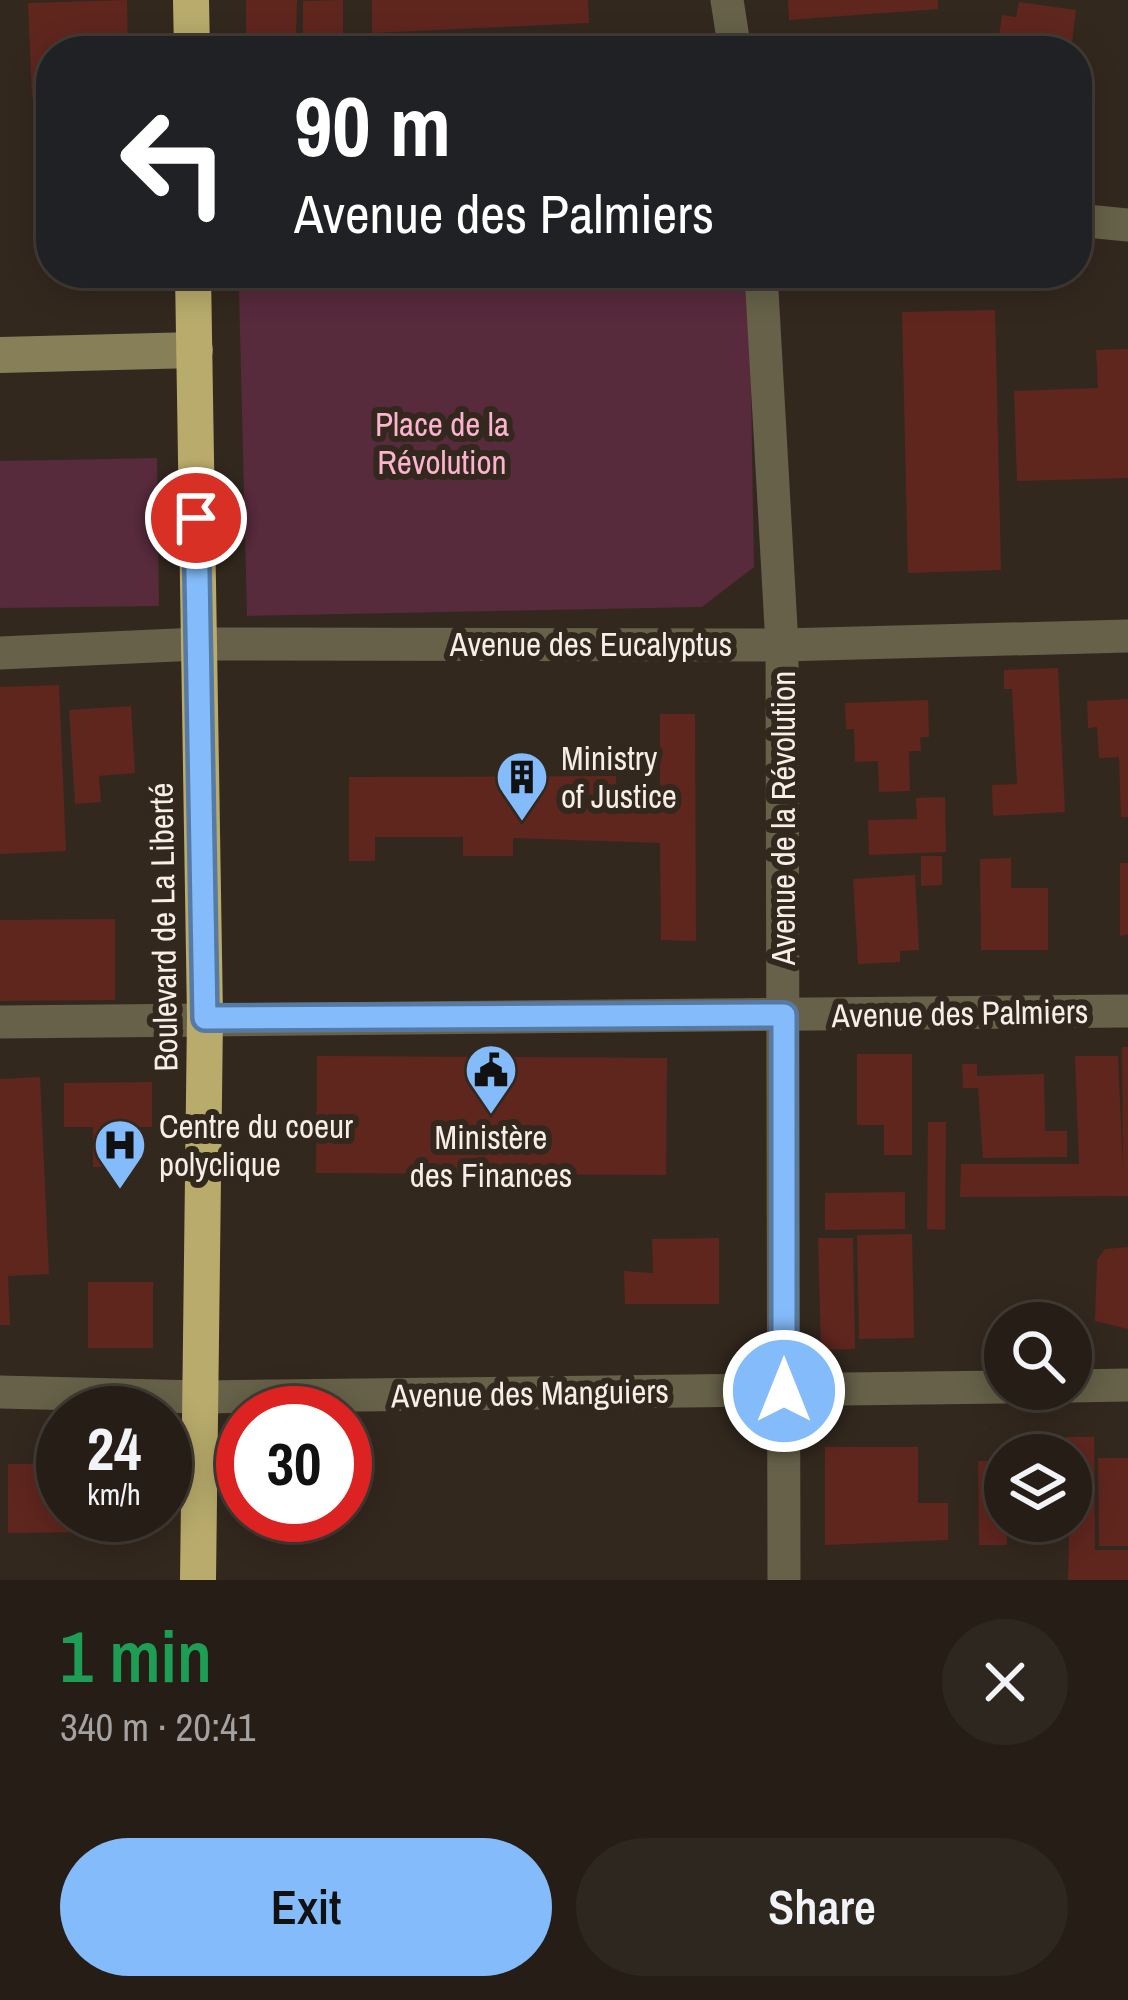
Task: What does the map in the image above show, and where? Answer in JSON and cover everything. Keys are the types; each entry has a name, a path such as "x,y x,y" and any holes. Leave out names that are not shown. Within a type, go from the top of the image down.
{"highway":[{"path":"191,0 192,36"},
{"name":"Boulevard de La Liberté","path":"193,288 205,1018 198,1580"}],"street":[{"path":"727,0 732,36"},
{"path":"1092,221 1128,225"},
{"name":"Avenue de la Révolution","path":"762,288 782,645 784,1580"},
{"path":"0,355 195,350"},
{"name":"Avenue des Eucalyptus","path":"0,653 198,644 782,645 1128,636"},
{"name":"Avenue des Palmiers","path":"0,1022 1128,1011"},
{"path":"1092,1386 1128,1385"},
{"name":"Avenue des Manguiers","path":"0,1392 199,1397 984,1387"}],"green space":[{"name":"Place de la Révolution","path":"749,288 754,567 702,607 247,616 239,290"},
{"path":"157,458 159,606 0,608 0,461"}],"building":[{"path":"127,0 128,36 36,36 36,97 32,97 28,3"},
{"path":"246,0 297,0 296,35 246,34"},
{"path":"343,0 343,33 303,33 303,1"},
{"path":"372,0 588,0 589,23 372,33"},
{"path":"788,0 938,0 938,9 789,20"},
{"path":"1019,2 1076,10 1073,36 999,36 1002,15 1016,17"},
{"path":"995,310 1001,570 908,573 902,312"},
{"path":"1128,349 1128,478 1017,481 1014,391 1098,388 1096,350"},
{"path":"1058,668 1065,812 993,816 992,785 1017,784 1012,689 1004,689 1004,670"},
{"path":"59,685 66,851 0,854 0,687"},
{"path":"1128,699 1128,817 1121,817 1119,757 1099,758 1097,727 1088,728 1087,701"},
{"path":"928,700 929,737 920,737 921,751 909,751 910,791 879,792 878,761 855,762 854,729 846,729 845,703"},
{"path":"131,706 135,773 99,776 101,802 75,804 69,710"},
{"name":"Ministry of Justice","path":"660,714 695,714 696,941 661,940 660,843 513,838 513,856 463,856 463,837 375,837 375,861 349,861 349,777 616,776 616,809 660,808"},
{"path":"945,797 946,852 869,855 868,820 917,819 916,798"},
{"path":"921,856 942,856 942,885 921,886"},
{"path":"1011,858 1011,888 1048,888 1048,950 981,950 980,859"},
{"path":"1120,863 1128,863 1128,934 1120,936"},
{"path":"915,875 919,950 900,951 900,962 858,964 853,879"},
{"path":"115,919 115,1000 0,1001 0,920"},
{"path":"1122,1047 1128,1047 1128,1196 960,1197 961,1164 1079,1164 1075,1056 1118,1056 1123,1171"},
{"path":"857,1054 912,1054 912,1155 884,1155 884,1125 857,1125"},
{"name":"Ministère des Finances","path":"317,1056 667,1058 666,1175 316,1173"},
{"path":"962,1064 977,1064 977,1076 1044,1074 1045,1131 1067,1131 1067,1157 983,1158 978,1088 963,1088"},
{"path":"40,1077 49,1274 8,1276 10,1325 0,1325 0,1079"},
{"path":"152,1082 152,1127 129,1127 129,1166 93,1167 93,1127 64,1127 64,1083"},
{"path":"928,1122 946,1122 945,1230 927,1229"},
{"path":"905,1192 905,1229 825,1230 825,1193"},
{"path":"912,1234 914,1338 859,1339 857,1235"},
{"path":"719,1238 719,1304 625,1304 624,1271 653,1273 652,1239"},
{"path":"818,1238 853,1238 855,1349 821,1350"},
{"path":"1128,1247 1128,1329 1095,1321 1097,1260 1105,1249"},
{"path":"88,1282 153,1282 153,1348 88,1348"},
{"path":"1094,1437 1095,1550 1128,1550 1128,1580 1068,1580 1069,1542 1092,1542"},
{"path":"825,1447 918,1447 918,1503 948,1503 948,1540 825,1545"},
{"path":"1098,1458 1128,1458 1128,1546 1099,1546"},
{"path":"978,1461 984,1461 984,1542 1007,1545 979,1545"},
{"path":"8,1464 36,1464 36,1533 8,1533"}],"place":[{"name":"Ministry of Justice","path":"522,823"},
{"name":"Ministère des Finances","path":"491,1116"},
{"name":"Centre du coeur polyclique","path":"120,1191"}],"route":[{"path":"196,518 205,1018 784,1015 784,1391"}]}
